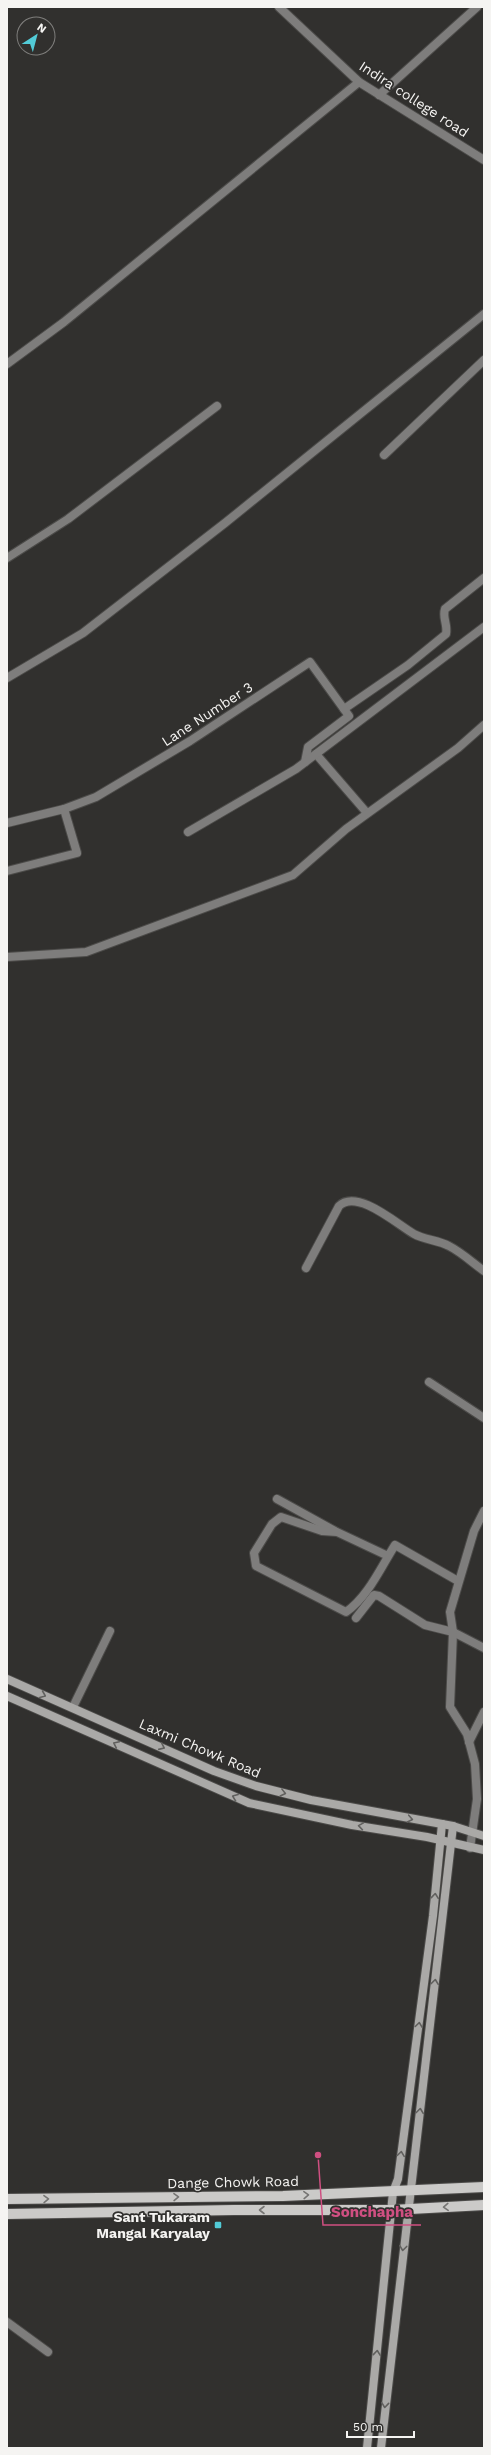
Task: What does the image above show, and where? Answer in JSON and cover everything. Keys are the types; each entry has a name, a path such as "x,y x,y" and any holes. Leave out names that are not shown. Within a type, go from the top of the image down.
{"main road":[{"name":"Laxmi Chowk Road","path":"7,1680 73,1707 214,1771 256,1786 311,1800 453,1826 484,1836"},
{"name":"Laxmi Chowk Road","path":"7,1696 249,1802 352,1825 441,1840 470,1848 484,1850"},
{"path":"368,2448 393,2192 398,2179 433,1916 442,1824"},
{"path":"381,2448 453,1826"},
{"name":"Dange Chowk Road","path":"7,2199 283,2196 484,2187"},
{"path":"116,2198 118,2212"},
{"name":"Dange Chowk Road","path":"7,2214 234,2210 392,2210 484,2205"},
{"path":"374,2378 388,2379"}],"street":[{"name":"Indira college road","path":"279,7 359,82 484,160"},
{"path":"379,95 477,7"},
{"path":"7,364 64,322 359,82"},
{"path":"7,678 83,633 231,518 484,314"},
{"path":"384,455 484,360"},
{"path":"7,558 68,519 217,406"},
{"path":"305,762 308,747 349,716 344,709 408,665 446,634 447,626 443,615 444,609 484,578"},
{"path":"188,832 305,762 484,627"},
{"name":"Lane Number 3","path":"64,809 96,797 190,741 310,662 344,709"},
{"path":"7,957 86,952 293,875 367,813 458,748 484,725"},
{"path":"316,754 367,813"},
{"path":"7,823 64,809 77,854 7,871"},
{"path":"306,1268 339,1206 343,1202 350,1201 376,1208 390,1215 414,1234 449,1246 484,1271"},
{"path":"429,1382 484,1418"},
{"path":"277,1499 337,1532 388,1556"},
{"path":"470,1848 477,1799 475,1764 467,1734 450,1706 452,1632 450,1612 474,1531 484,1511"},
{"path":"337,1532 322,1531 281,1517 272,1524 254,1553 256,1566 346,1612 356,1606 395,1545 458,1581"},
{"path":"356,1618 374,1595 379,1596 425,1625 452,1632 484,1648"},
{"path":"73,1707 110,1630"},
{"path":"469,1742 484,1712"},
{"path":"7,2322 48,2352"}],"place":[{"name":"Sonchapha","path":"318,2155"},
{"name":"Sant Tukaram Mangal Karyalay","path":"218,2225"}]}
